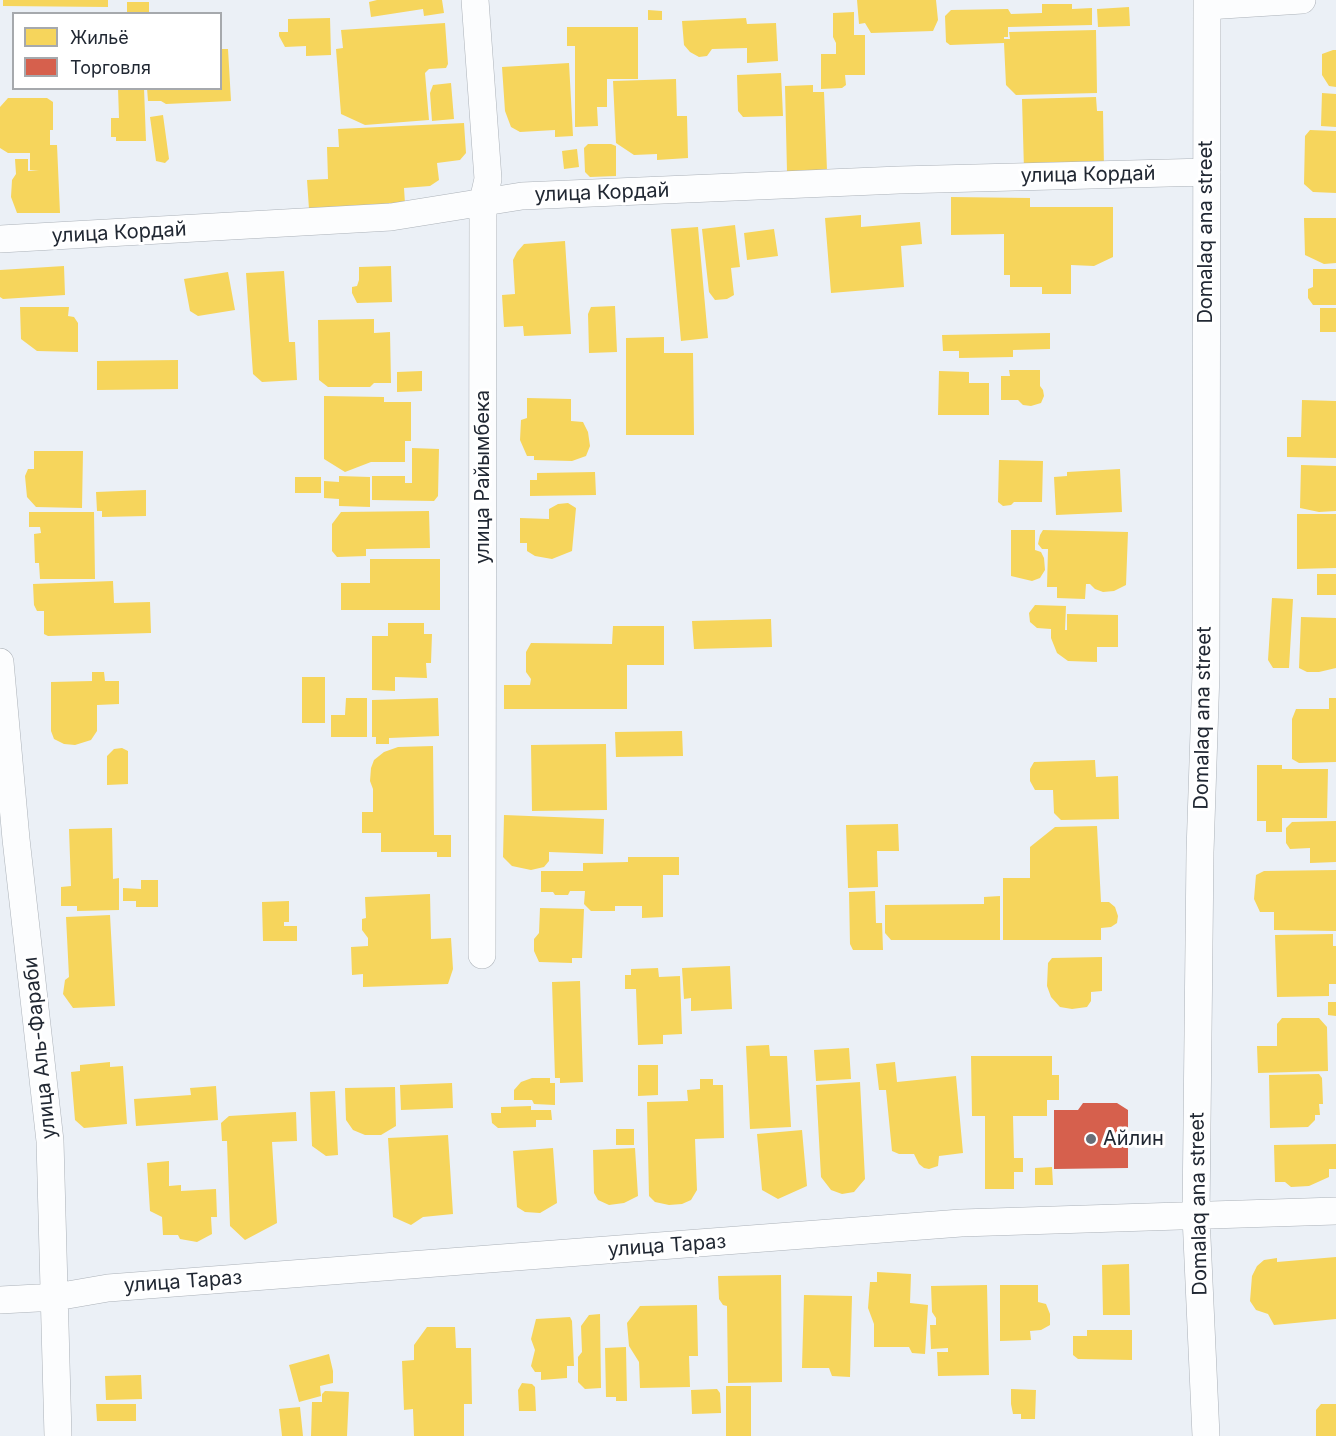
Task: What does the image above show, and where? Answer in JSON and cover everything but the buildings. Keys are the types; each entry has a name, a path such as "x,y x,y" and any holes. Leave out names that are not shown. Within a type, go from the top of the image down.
{"street":[{"name":"улица Райымбека","path":"475,0 488,179 483,201 482,955"},
{"path":"1207,3 1302,0"},
{"name":"Domalaq ana street","path":"1206,1436 1196,1216 1200,852 1206,672 1207,3"},
{"name":"улица Кордай","path":"0,239 391,217 533,195 887,180 1207,172"},
{"name":"улица Аль-Фараби","path":"0,662 50,1141 58,1436"},
{"name":"улица Тараз","path":"0,1300 56,1297 108,1288 950,1224 1336,1211"}],"place":[{"name":"Айлин","path":"1091,1139"}]}
